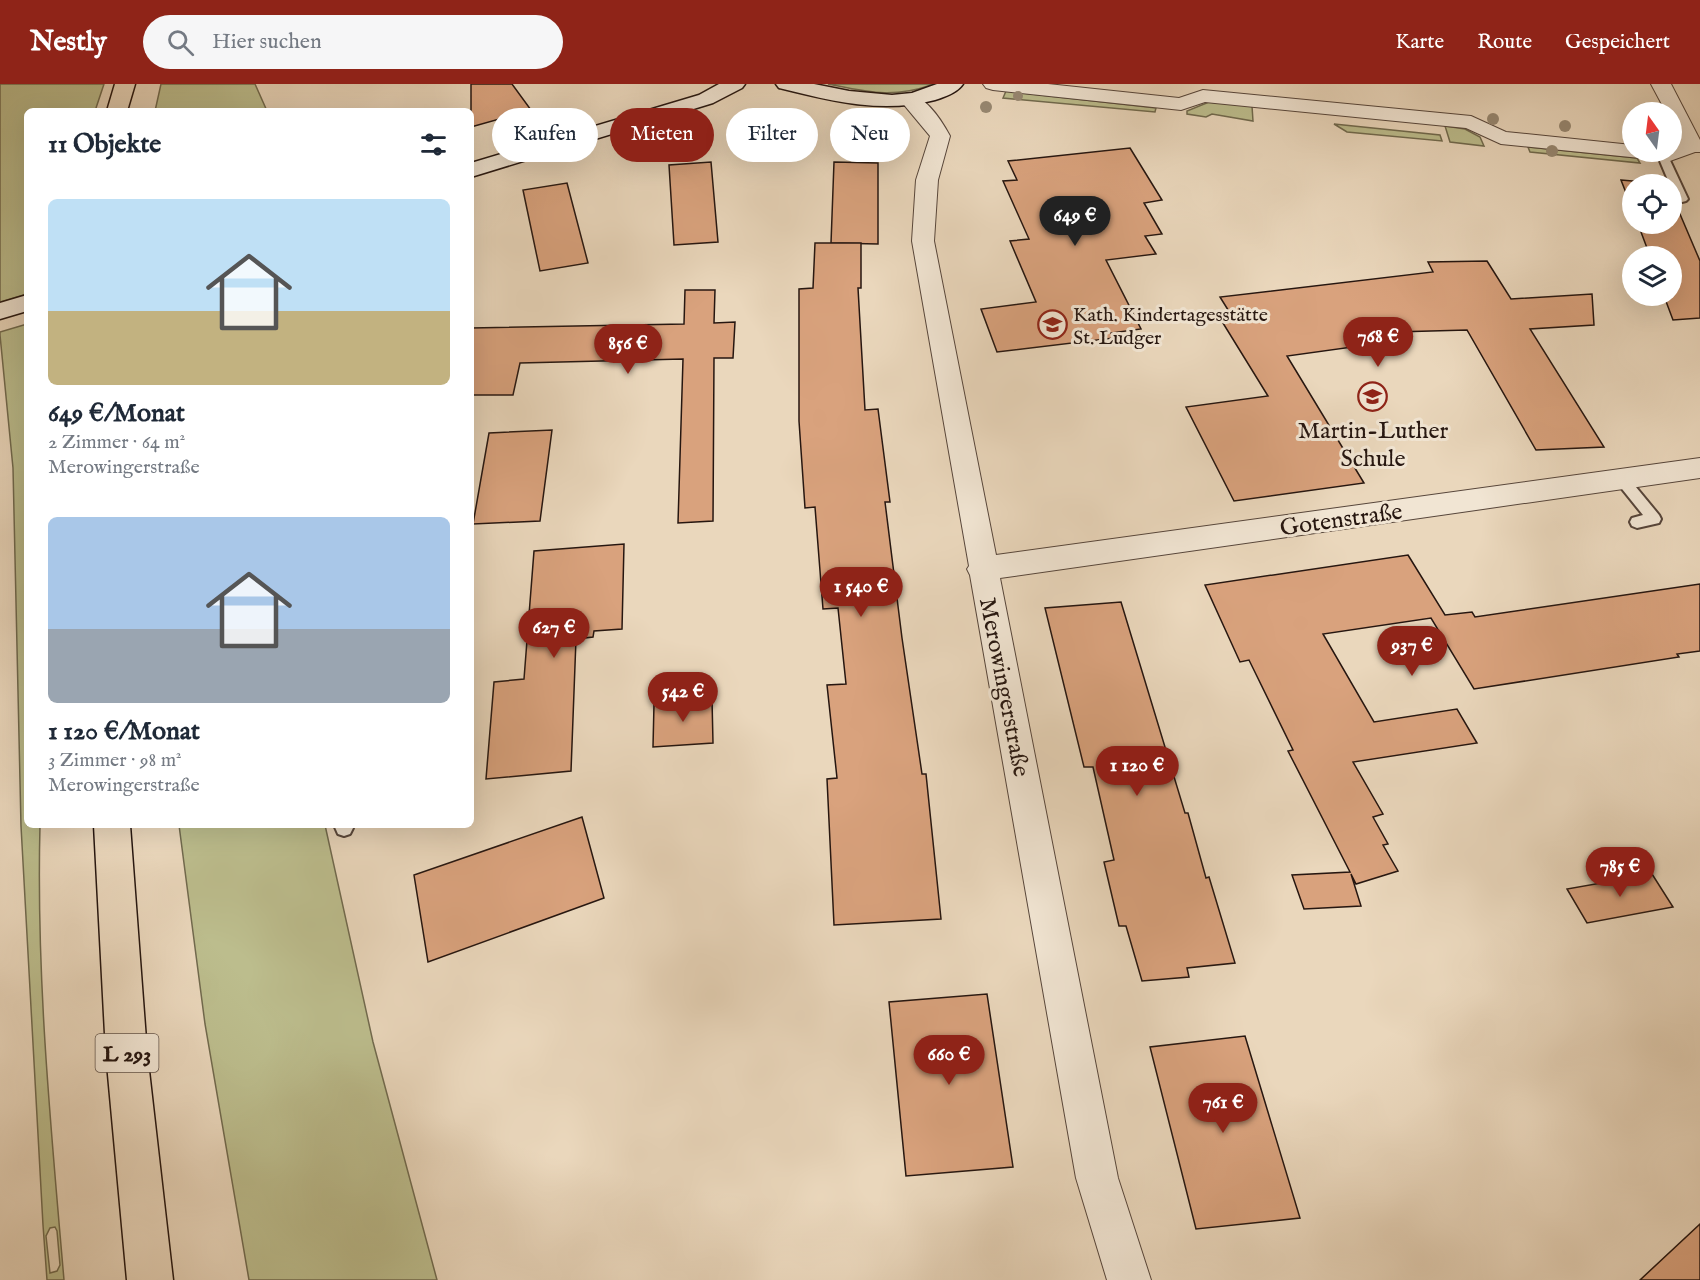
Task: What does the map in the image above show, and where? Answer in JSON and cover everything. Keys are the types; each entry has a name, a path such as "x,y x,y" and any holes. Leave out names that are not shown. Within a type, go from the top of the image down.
{"highway":[{"path":"118,108 125,84"},
{"name":"L 293","path":"112,828 118,952 150,1280"}],"street":[{"path":"474,169 706,99 735,84"},
{"path":"786,84 874,101 910,100 934,93 952,84"},
{"path":"993,84 1181,104 1203,96 1471,122 1500,138 1622,150"},
{"path":"1661,84 1696,145"},
{"name":"Merowingerstraße","path":"910,100 933,124 940,136 927,180 922,242 1097,1178 1129,1280"},
{"path":"0,311 24,304"},
{"name":"Gotenstraße","path":"982,569 1464,508 1621,479 1700,468"}],"lane":[{"path":"1621,479 1654,519 1637,522"}],"green space":[{"path":"0,84 104,84 96,108 24,108 24,295 0,302"},
{"path":"161,84 255,84 266,108 156,108"},
{"path":"828,84 934,84 919,89 881,93"},
{"path":"1006,91 1156,108 1155,112 1003,98"},
{"path":"1209,102 1252,106 1253,121 1212,114 1206,117 1187,114 1187,111"},
{"path":"1334,124 1440,135 1442,141 1347,132"},
{"path":"1445,126 1465,129 1480,137 1484,146 1450,142"},
{"path":"1528,147 1622,156 1622,161 1530,152"},
{"path":"24,325 24,828 40,828 42,996 64,1280 47,1280 43,1225 21,826 13,468 0,332","holes":["55,1227 57,1231 60,1265 57,1271 50,1273 46,1236 50,1228"]},
{"path":"179,828 326,828 373,1042 437,1280 249,1280 205,1024"}],"building":[{"path":"471,84 512,84 530,108 492,108 492,121 474,126 474,108 471,108"},
{"path":"1130,148 1162,200 1144,203 1162,234 1145,236 1156,254 1106,260 1141,329 1111,333 1114,338 997,352 981,309 1036,302 1010,241 1029,239 1003,181 1017,180 1008,161"},
{"path":"711,162 718,242 674,245 669,165"},
{"path":"834,162 878,163 878,244 831,243"},
{"path":"567,183 588,263 540,271 523,190"},
{"path":"1682,219 1700,261 1700,318 1673,320 1668,306 1682,306 1682,246 1646,246 1642,234 1682,234"},
{"path":"815,243 861,243 861,288 858,288 865,410 878,409 890,502 885,502 922,774 926,774 941,919 834,925 827,779 837,778 827,685 846,684 838,608 823,609 815,507 805,508 799,421 799,289 813,288"},
{"path":"1487,261 1511,299 1592,294 1594,325 1530,329 1604,447 1536,450 1467,330 1359,333 1367,345 1287,356 1364,483 1234,501 1186,407 1268,396 1218,315 1230,313 1220,297 1433,272 1428,262"},
{"path":"685,290 715,290 714,323 735,322 733,358 714,358 713,521 678,523 683,359 520,363 513,395 474,395 474,328 684,324"},
{"path":"552,430 540,521 474,524 489,433"},
{"path":"624,544 622,629 594,631 593,637 576,639 571,771 486,779 494,682 524,679 534,551"},
{"path":"1408,555 1445,615 1472,612 1475,617 1700,584 1700,651 1677,654 1679,657 1474,689 1431,618 1323,634 1374,722 1457,709 1477,743 1353,762 1383,814 1373,817 1388,844 1383,845 1398,871 1356,884 1351,874 1361,906 1304,909 1292,875 1350,872 1288,751 1293,750 1249,660 1240,662 1205,585"},
{"path":"1121,602 1185,813 1188,813 1206,878 1209,877 1235,963 1187,968 1189,977 1142,981 1126,926 1119,926 1104,862 1114,860 1093,767 1084,767 1045,608"},
{"path":"712,699 713,743 653,747 654,704"},
{"path":"582,817 604,898 428,962 414,875"},
{"path":"1652,874 1673,907 1587,923 1567,889"},
{"path":"987,994 1013,1167 906,1176 889,1002"},
{"path":"1245,1036 1300,1218 1196,1229 1150,1047"},
{"path":"1700,1224 1700,1280 1640,1280"}],"place":[{"name":"Kath. Kindertagesstätte St. Ludger","path":"1052,325"},
{"name":"Martin-Luther Schule","path":"1373,397"}]}
